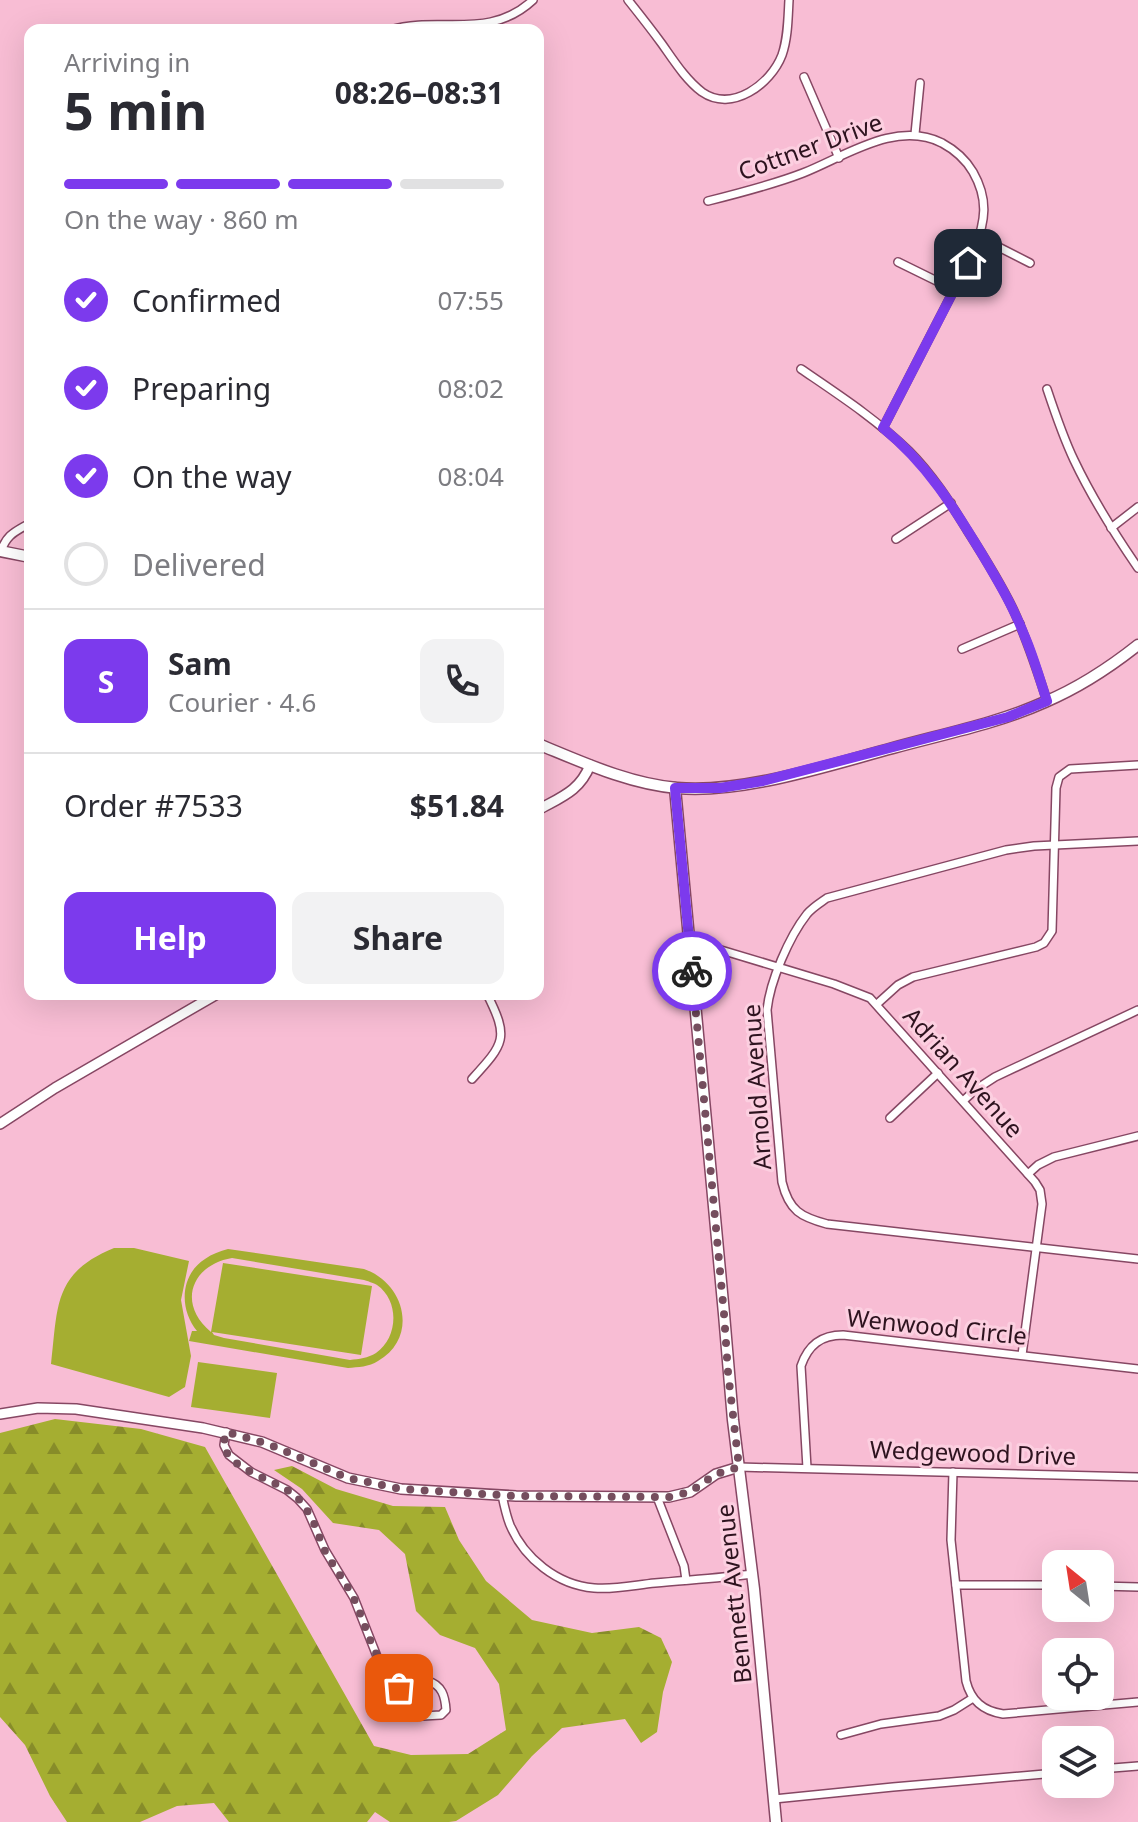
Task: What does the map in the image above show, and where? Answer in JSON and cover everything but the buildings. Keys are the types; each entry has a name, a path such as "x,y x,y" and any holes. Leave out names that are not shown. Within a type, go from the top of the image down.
{"main road":[{"path":"1,551 24,556"},
{"path":"544,746 642,781 675,788 720,788 776,778 1008,717 1100,673 1138,645"},
{"name":"Bennett Avenue","path":"675,788 729,1386 752,1574 776,1822"}],"street":[{"path":"488,24 515,13 533,0"},
{"path":"628,0 698,89 716,98 727,99 762,84 773,71 785,44 789,0"},
{"path":"804,77 839,158"},
{"path":"915,134 920,83"},
{"name":"Cottner Drive","path":"708,201 779,182 895,136 915,134 937,141 948,146 970,166 983,195 983,226 883,428"},
{"path":"979,237 1030,263"},
{"path":"898,262 953,289"},
{"path":"801,369 883,428 933,478 1008,598 1047,701"},
{"path":"1047,389 1072,456 1094,500 1138,568"},
{"path":"896,539 951,503"},
{"path":"1111,528 1138,507"},
{"path":"1,551 5,540 24,527"},
{"path":"962,649 1020,624"},
{"path":"544,807 583,782 590,765"},
{"path":"877,1004 898,985 913,977 1044,943 1052,931 1056,788 1059,777 1070,769 1138,765"},
{"name":"Arnold Avenue","path":"1138,841 1006,850 827,898 805,916 779,967 767,1010 782,1182 785,1195 795,1210 806,1218 827,1224 1138,1259"},
{"name":"Adrian Avenue","path":"690,950 721,950 870,998 1028,1174 1042,1198 1022,1355"},
{"path":"0,1124 55,1088 207,1000"},
{"path":"472,1079 500,1042 502,1031 490,1000"},
{"path":"963,1101 995,1077 1138,1010"},
{"path":"890,1118 938,1073"},
{"path":"1028,1174 1054,1157 1138,1136"},
{"name":"Wenwood Circle","path":"807,1468 801,1366 805,1355 817,1341 826,1337 843,1335 1138,1369"},
{"path":"0,1414 38,1408 76,1409 226,1432 268,1444 363,1483 401,1489 502,1495 669,1497 696,1489 716,1474 739,1467"},
{"path":"226,1432 224,1445 239,1465 287,1490 307,1509 325,1550 354,1598 378,1659 400,1684 401,1709 405,1717 441,1715 446,1710 444,1694 436,1684 428,1681 400,1684"},
{"name":"Wedgewood Drive","path":"739,1467 1138,1477"},
{"path":"953,1472 951,1540 966,1681 973,1698 982,1707 1003,1714 1138,1702"},
{"path":"502,1495 508,1522 526,1552 548,1571 567,1581 594,1588 752,1574"},
{"path":"657,1497 684,1566 686,1580"},
{"path":"956,1585 1042,1585"},
{"path":"1114,1586 1138,1587"},
{"path":"841,1735 881,1724 939,1716 973,1698"},
{"path":"1114,1768 1138,1766"},
{"path":"774,1799 1042,1774"}],"green space":[{"path":"114,1248 134,1248 189,1261 181,1300 191,1356 185,1387 169,1397 51,1364 58,1308 69,1280 94,1258"},
{"path":"228,1249 364,1269 378,1276 389,1286 402,1311 399,1338 391,1351 378,1361 348,1368 189,1341 192,1331 197,1331 187,1313 187,1283 197,1266 210,1256","holes":["232,1258 364,1280 377,1285 390,1300 392,1329 389,1338 376,1353 350,1360 224,1338 212,1332 361,1355 372,1286 223,1263 211,1332 200,1321 192,1298 198,1277 218,1262"]},
{"path":"198,1362 277,1373 270,1418 191,1407"},
{"path":"55,1419 141,1429 205,1447 374,1746 411,1755 468,1754 506,1730 499,1684 475,1648 440,1635 416,1611 405,1554 379,1530 333,1523 302,1489 274,1470 292,1466 336,1489 393,1506 445,1507 459,1540 486,1581 532,1620 592,1633 639,1627 661,1638 672,1662 663,1692 657,1732 641,1743 625,1719 562,1728 498,1795 456,1821 390,1822 375,1812 367,1822 229,1822 214,1803 177,1806 140,1822 67,1822 50,1796 25,1745 0,1717 0,1433"}],"way so far":[{"path":"399,1688 400,1684 378,1659 354,1598 325,1550 307,1509 287,1490 239,1465 224,1445 226,1432 268,1444 363,1483 401,1489 516,1496 669,1497 690,1492 716,1474 739,1467 692,971"}],"route":[{"path":"692,971 675,788 720,788 815,769 1008,717 1047,701 1014,610 972,538 927,470 883,428 968,263"}]}
